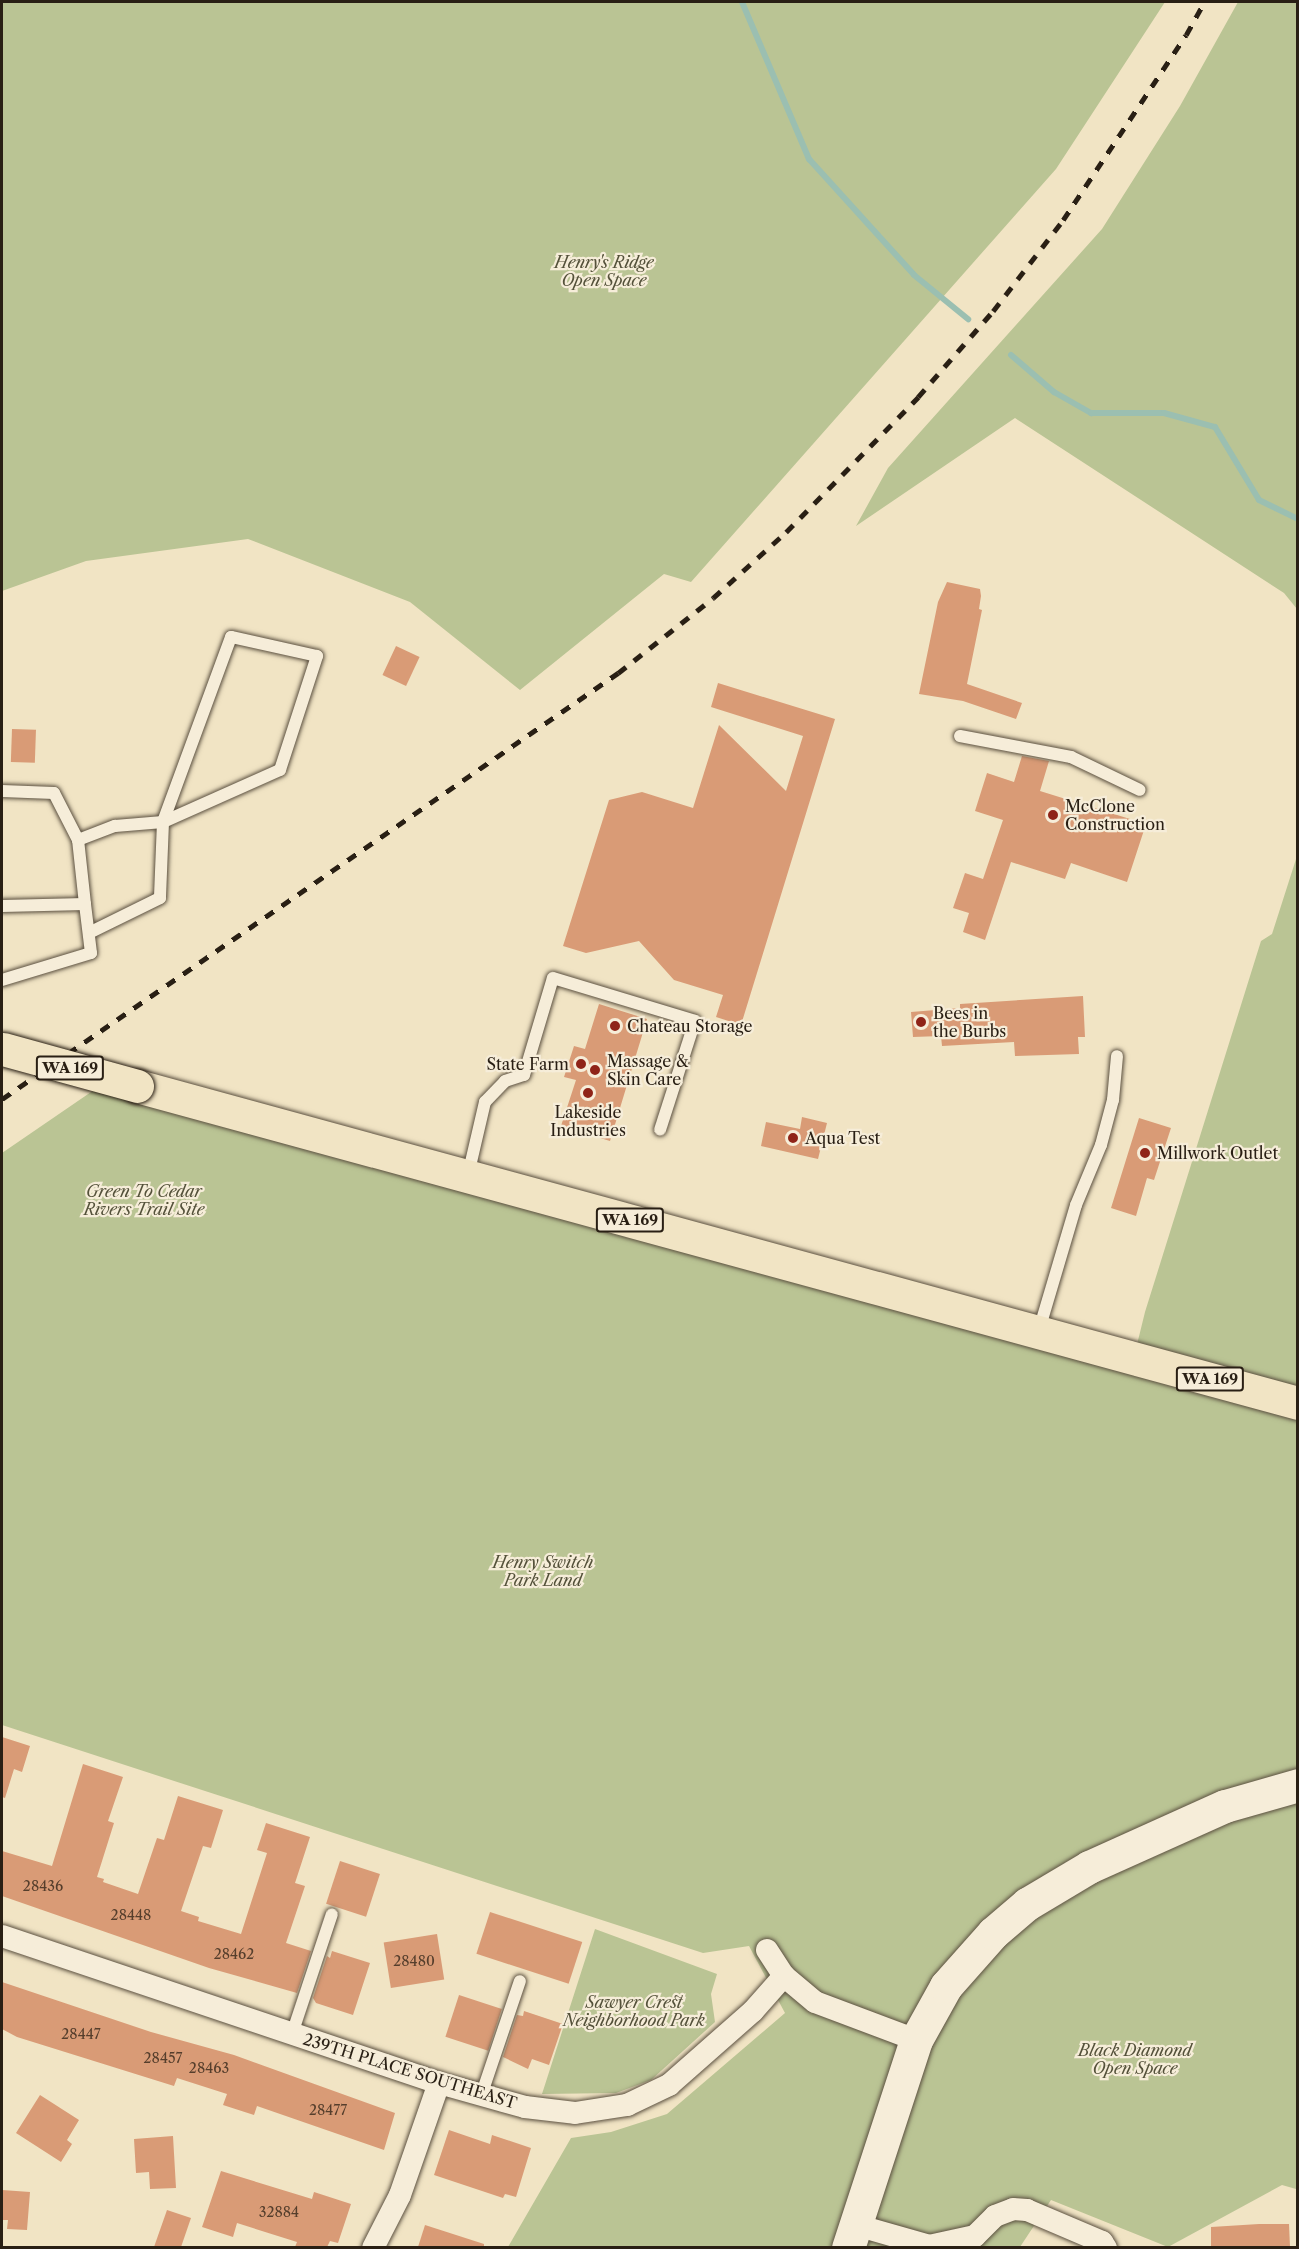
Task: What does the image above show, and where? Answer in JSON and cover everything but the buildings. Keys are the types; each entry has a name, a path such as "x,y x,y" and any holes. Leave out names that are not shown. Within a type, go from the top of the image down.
{"main road":[{"name":"WA 169","path":"2,1049 1298,1403"}],"street":[{"path":"1106,2247 1102,2241 1027,2210 1013,2209 995,2216 975,2236 929,2246 852,2236 916,2040 946,1986 967,1960 1036,1898 1089,1867 1225,1806 1298,1785"},
{"name":"239TH PLACE SOUTHEAST","path":"2,1936 439,2084 553,2111 590,2113 627,2105 681,2076 753,2011 784,1976"},
{"path":"767,1950 784,1976 796,1989 825,2006 916,2040"},
{"path":"372,2247 400,2195 439,2084"}],"lane":[{"path":"78,840 115,825 163,822 279,770 317,656 231,637 163,822 160,898 89,933"},
{"path":"960,736 1062,755 1140,790"},
{"path":"2,791 54,793 78,840 91,953 2,980"},
{"path":"2,906 86,904"},
{"path":"467,1176 485,1102 505,1081 524,1075 553,978 695,1021 660,1130"},
{"path":"1038,1331 1076,1205 1101,1145 1113,1100 1117,1056"},
{"path":"292,2034 332,1914"},
{"path":"482,2093 520,1981"}],"green space":[{"name":"Henry's Ridge Open Space","path":"2,2 1165,2 1056,169 691,582 664,574 520,690 410,602 248,539 86,561 2,591"},
{"path":"1238,2 1297,2 1297,609 1284,593 1015,418 856,526 888,468 1102,229 1180,106"},
{"path":"1297,856 1297,2236 1296,2189 1282,2185 1168,2247 1051,2200 1020,2247 508,2247 571,2138 611,2132 667,2114 785,2013 749,1946 703,1953 2,1725 2,1153 94,1090 1130,1373 1145,1312 1261,941 1272,934"},
{"name":"Sawyer Crest Neighborhood Park","path":"595,1929 717,1974 711,1994 715,2022 651,2080 616,2093 542,2094"}],"waterway":[{"path":"742,2 809,159 914,275 968,319"},
{"path":"1011,355 1054,392 1091,413 1164,413 1215,427 1259,500 1298,519"}],"railway":[{"path":"2,1099 618,673 713,598 786,532 918,397 993,311 1063,220 1186,35 1204,2"}],"place":[{"name":"McClone Construction","path":"1053,815"},
{"name":"Bees in the Burbs","path":"921,1022"},
{"name":"Chateau Storage","path":"615,1026"},
{"name":"State Farm","path":"581,1064"},
{"name":"Massage & Skin Care","path":"595,1070"},
{"name":"Lakeside Industries","path":"588,1093"},
{"name":"Aqua Test","path":"793,1138"},
{"name":"Millwork Outlet","path":"1145,1153"}],"park label":[{"name":"Green To Cedar Rivers Trail Site","path":"144,1200"},
{"name":"Henry Switch Park Land","path":"543,1571"},
{"name":"Black Diamond Open Space","path":"1135,2059"}]}
